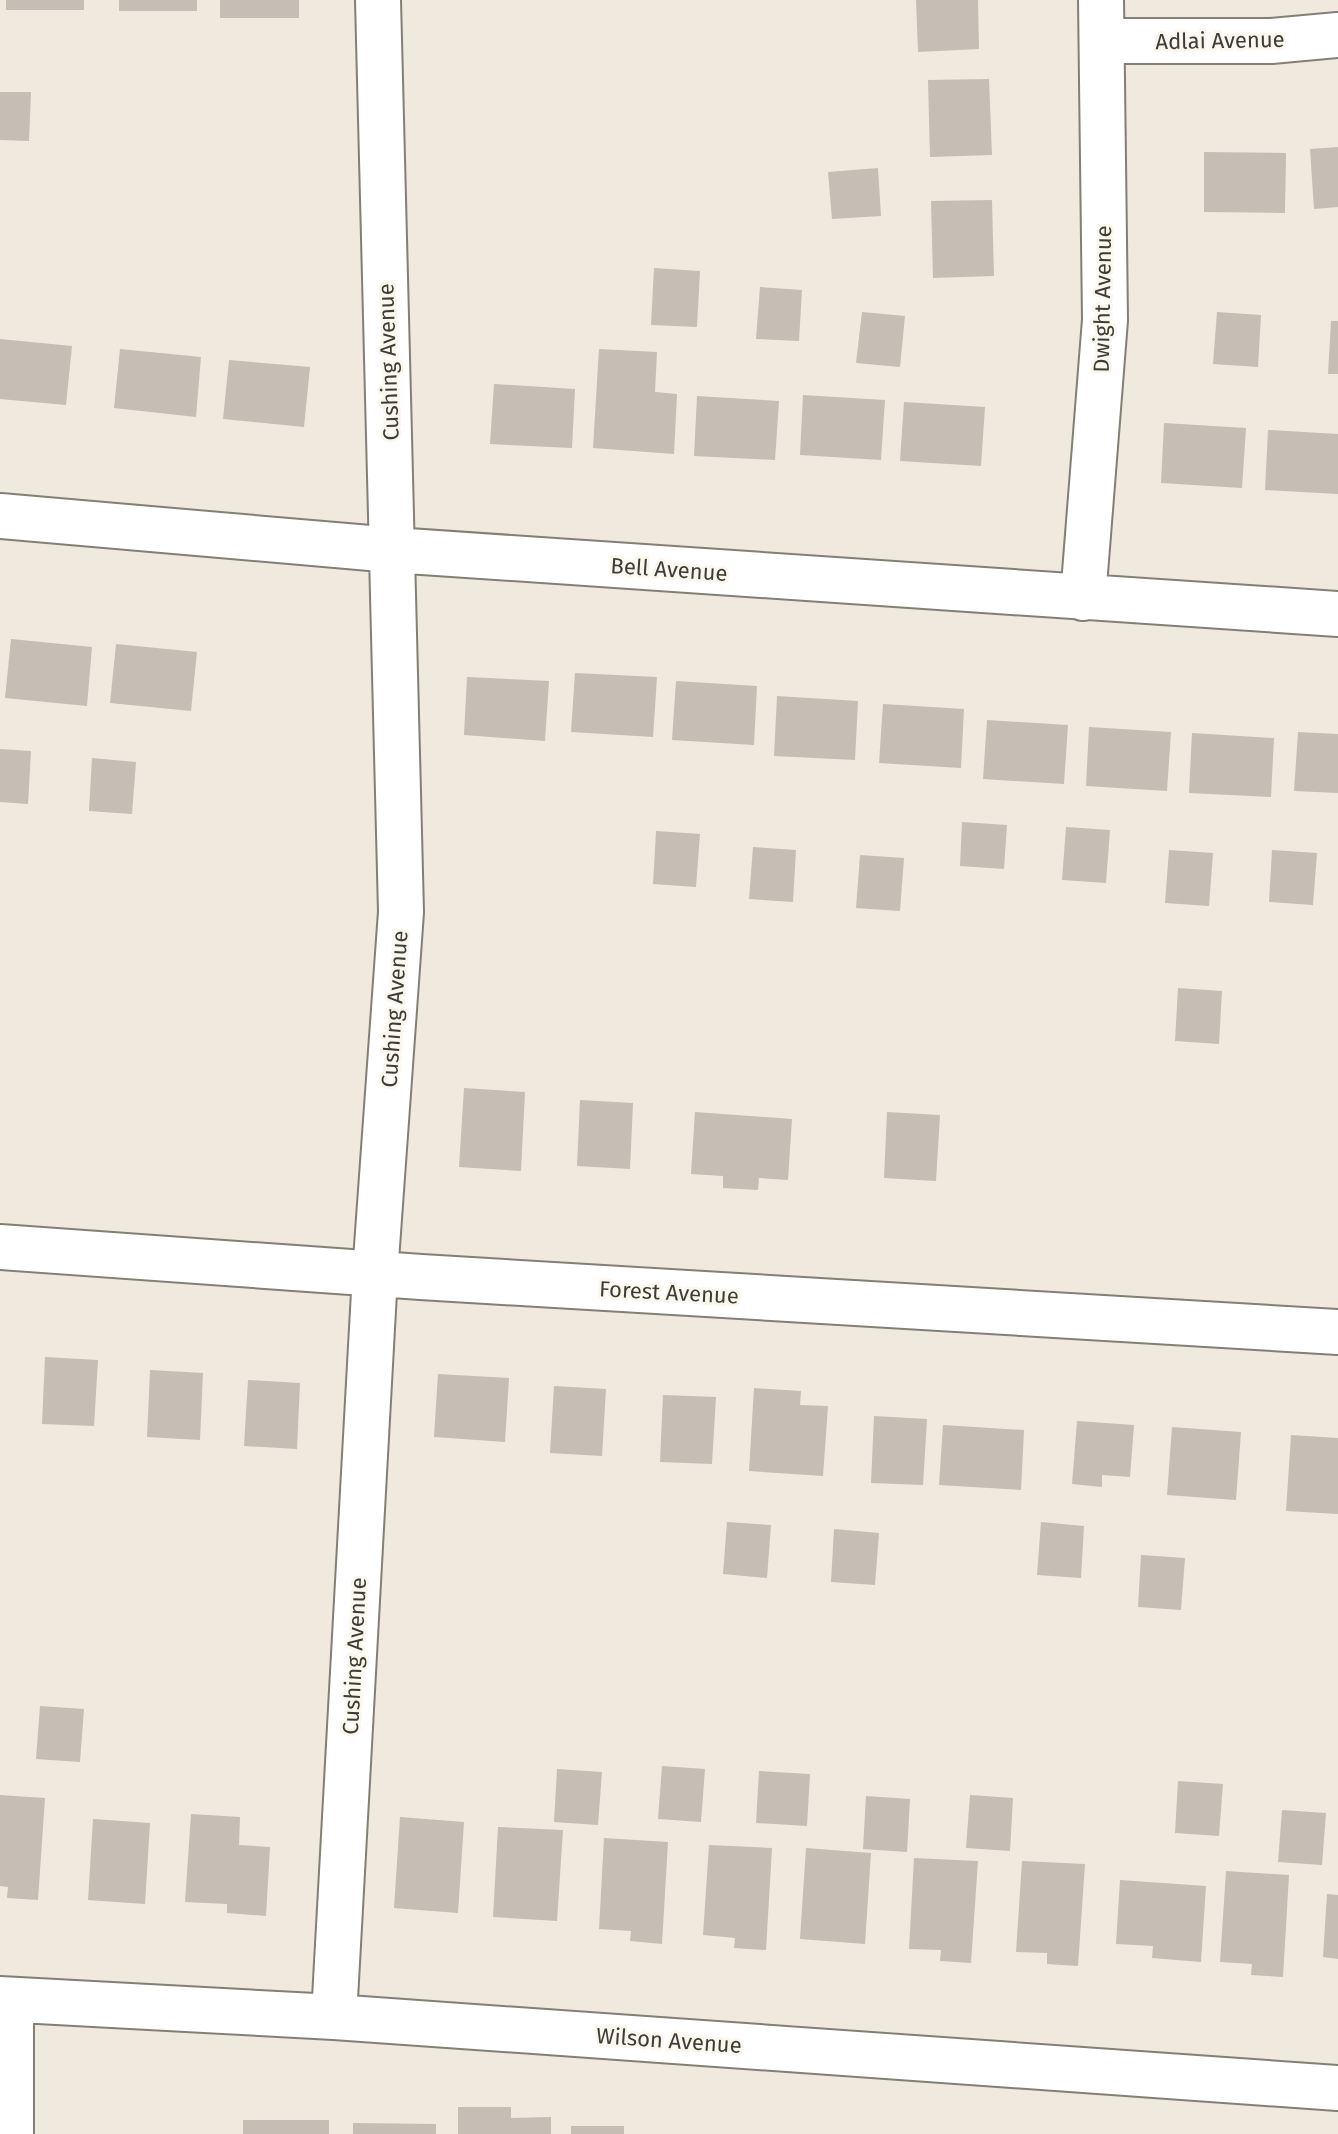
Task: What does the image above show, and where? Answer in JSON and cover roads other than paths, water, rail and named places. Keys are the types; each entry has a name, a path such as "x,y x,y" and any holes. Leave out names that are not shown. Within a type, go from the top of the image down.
{"street":[{"name":"Cushing Avenue","path":"334,2017 375,1274 401,912 378,0"},
{"name":"Adlai Avenue","path":"1101,20 1271,41 1338,35"},
{"name":"Dwight Avenue","path":"1083,598 1105,320 1101,20"},
{"name":"Bell Avenue","path":"0,516 393,550 1338,614"},
{"name":"Forest Avenue","path":"0,1247 375,1274 1338,1332"},
{"name":"Wilson Avenue","path":"6,1999 334,2017 1338,2088"},
{"path":"6,1999 11,2134"}]}
